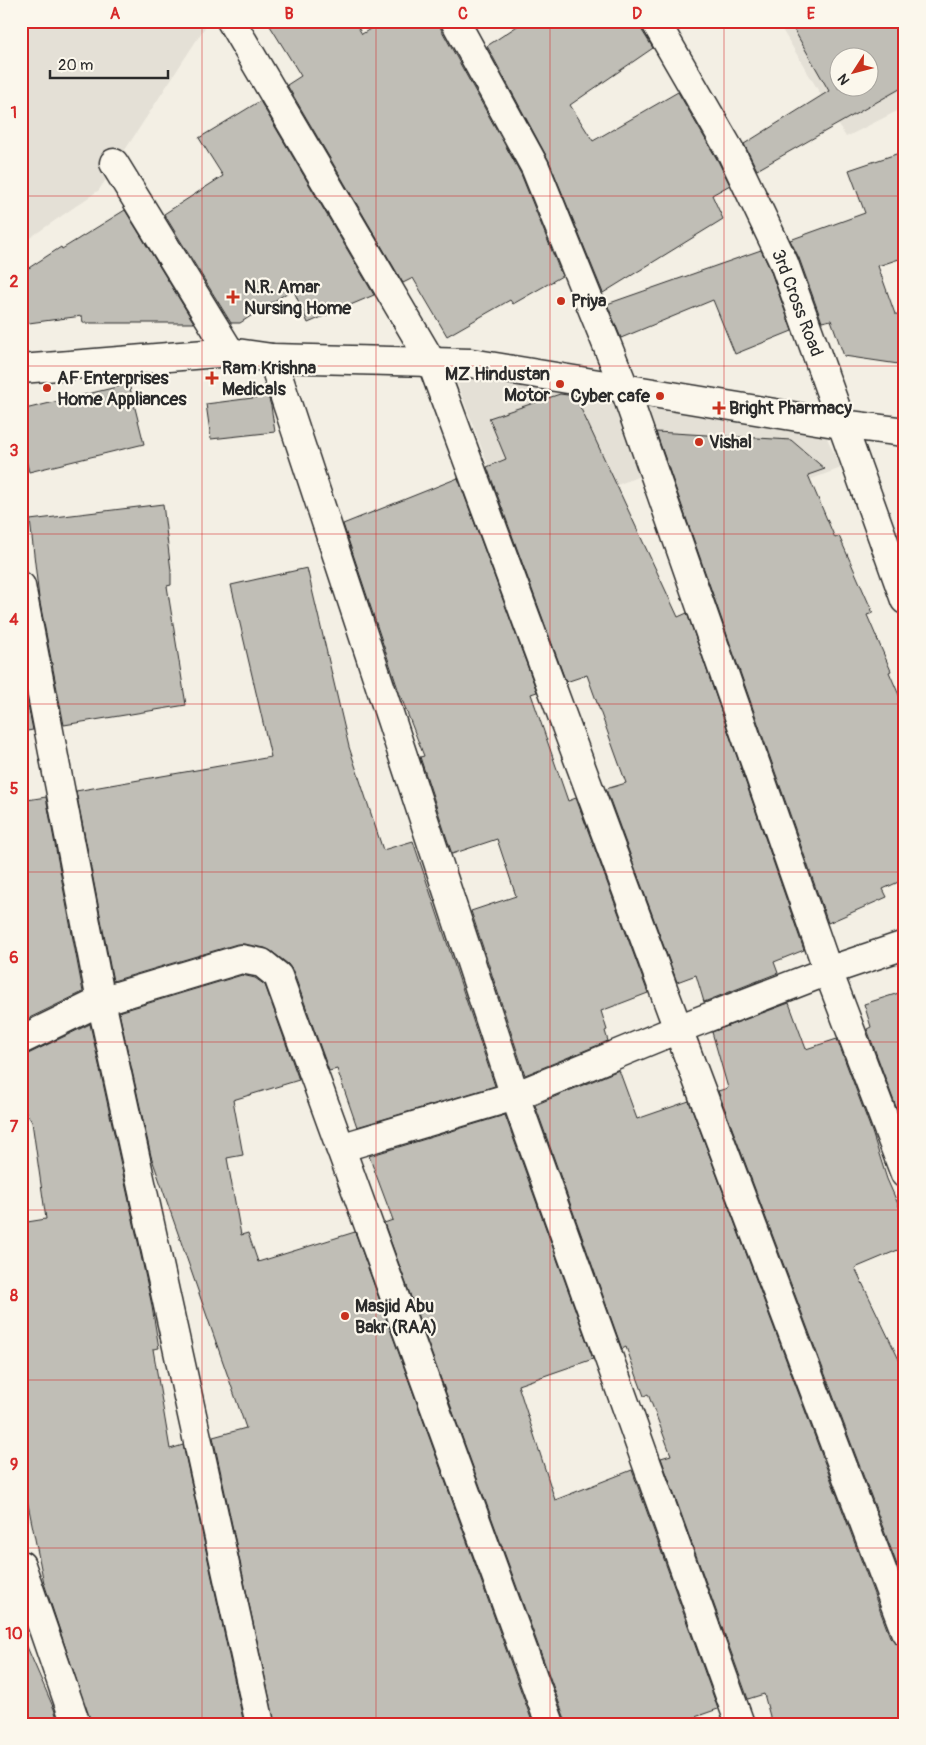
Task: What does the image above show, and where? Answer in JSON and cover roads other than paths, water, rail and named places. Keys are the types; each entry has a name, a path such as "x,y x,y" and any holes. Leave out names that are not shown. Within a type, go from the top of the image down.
{"street":[{"path":"230,21 431,361 678,1029 905,1631"},
{"path":"455,21 535,167 624,388 828,971 905,1174"},
{"name":"3rd Cross Road","path":"656,21 732,154 784,263 905,600"},
{"path":"114,162 230,352"},
{"path":"21,369 230,352 272,358 471,363 841,424 905,432"},
{"path":"272,358 516,1096 740,1724"},
{"path":"21,586 101,1001 260,1724"},
{"path":"340,1148 516,1096 678,1029 828,971 905,945"},
{"path":"21,1040 101,1001 241,959 262,963 278,976 550,1724"},
{"path":"21,1565 76,1724"}],"place":[{"name":"N.R. Amar Nursing Home","path":"233,297"},
{"name":"Priya","path":"561,301"},
{"name":"Ram Krishna Medicals","path":"212,378"},
{"name":"MZ Hindustan Motor","path":"560,384"},
{"name":"AF Enterprises Home Appliances","path":"47,388"},
{"name":"Cyber cafe","path":"660,396"},
{"name":"Bright Pharmacy","path":"719,408"},
{"name":"Vishal","path":"699,442"},
{"name":"Masjid Abu Bakr (RAA)","path":"345,1316"}]}
